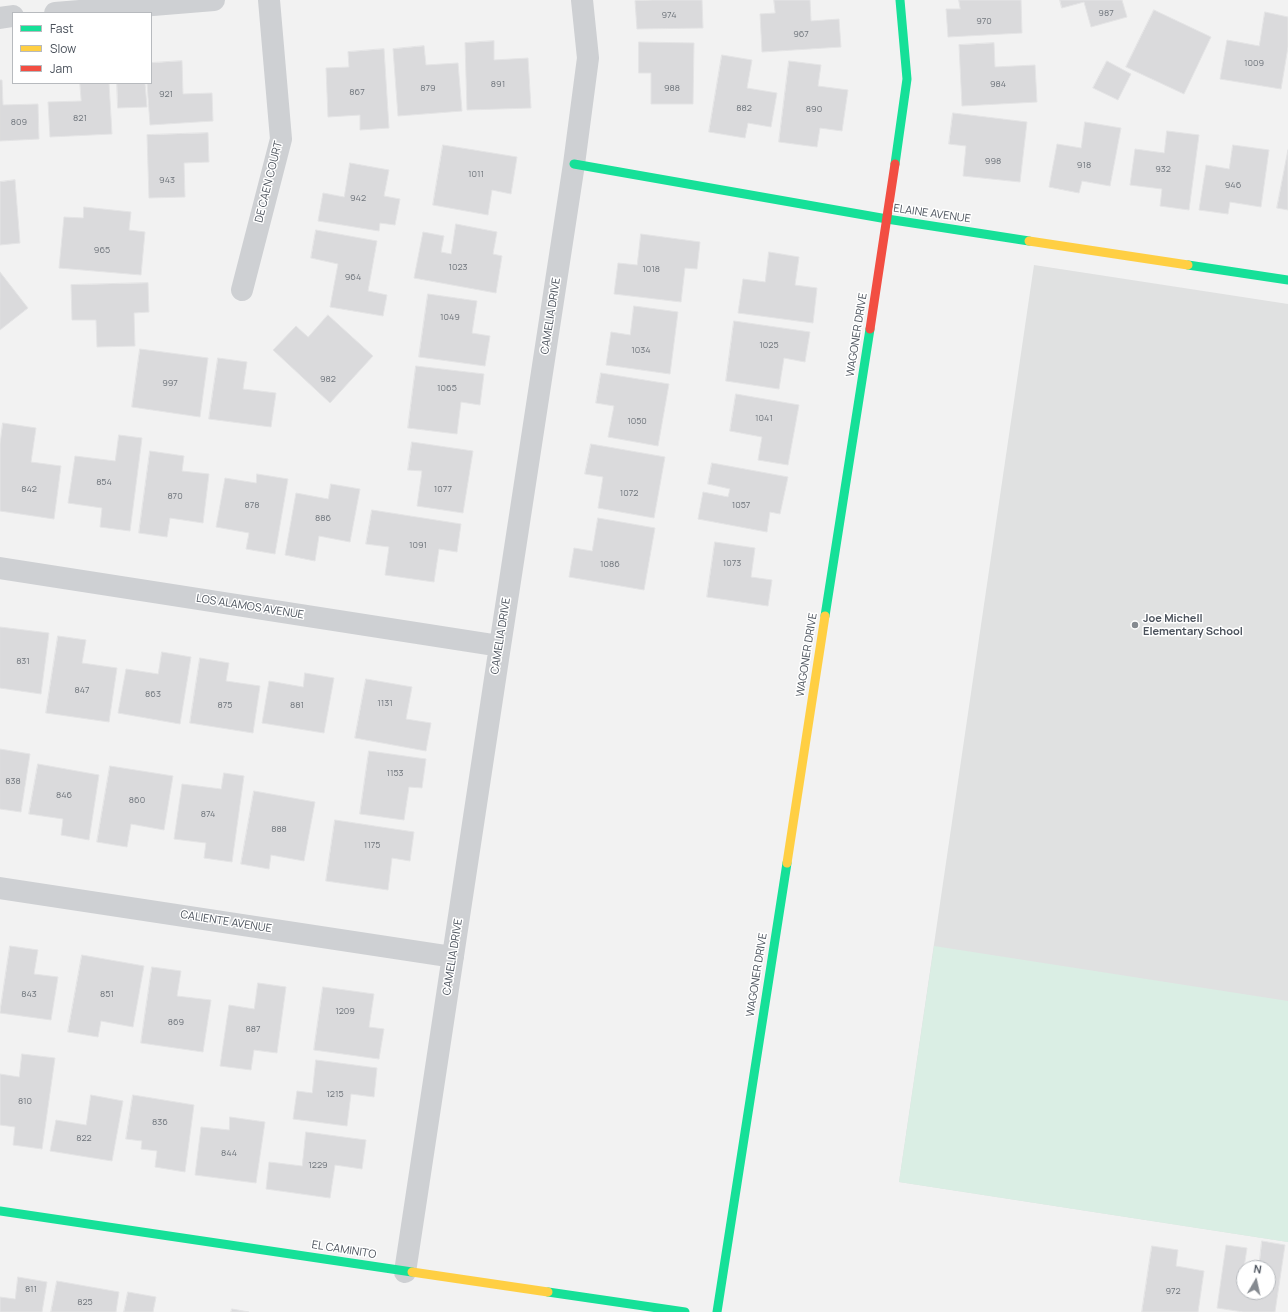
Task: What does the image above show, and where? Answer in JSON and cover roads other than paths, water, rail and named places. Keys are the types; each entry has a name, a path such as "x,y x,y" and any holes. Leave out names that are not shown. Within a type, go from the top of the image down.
{"street":[{"path":"67,12 214,0"},
{"name":"DE CAEN COURT","path":"242,290 281,139 269,0"},
{"name":"CAMELIA DRIVE","path":"405,1272 574,164 588,58 582,0"},
{"name":"WAGONER DRIVE","path":"717,1312 887,219 907,79 900,0"},
{"path":"0,18 12,16"},
{"name":"ELAINE AVENUE","path":"574,164 887,219 1288,280"},
{"name":"LOS ALAMOS AVENUE","path":"0,568 500,646"},
{"name":"CALIENTE AVENUE","path":"0,888 453,957"},
{"name":"EL CAMINITO","path":"0,1211 405,1272 685,1312"}],"place":[{"name":"Joe Michell Elementary School","path":"1135,625"}]}
